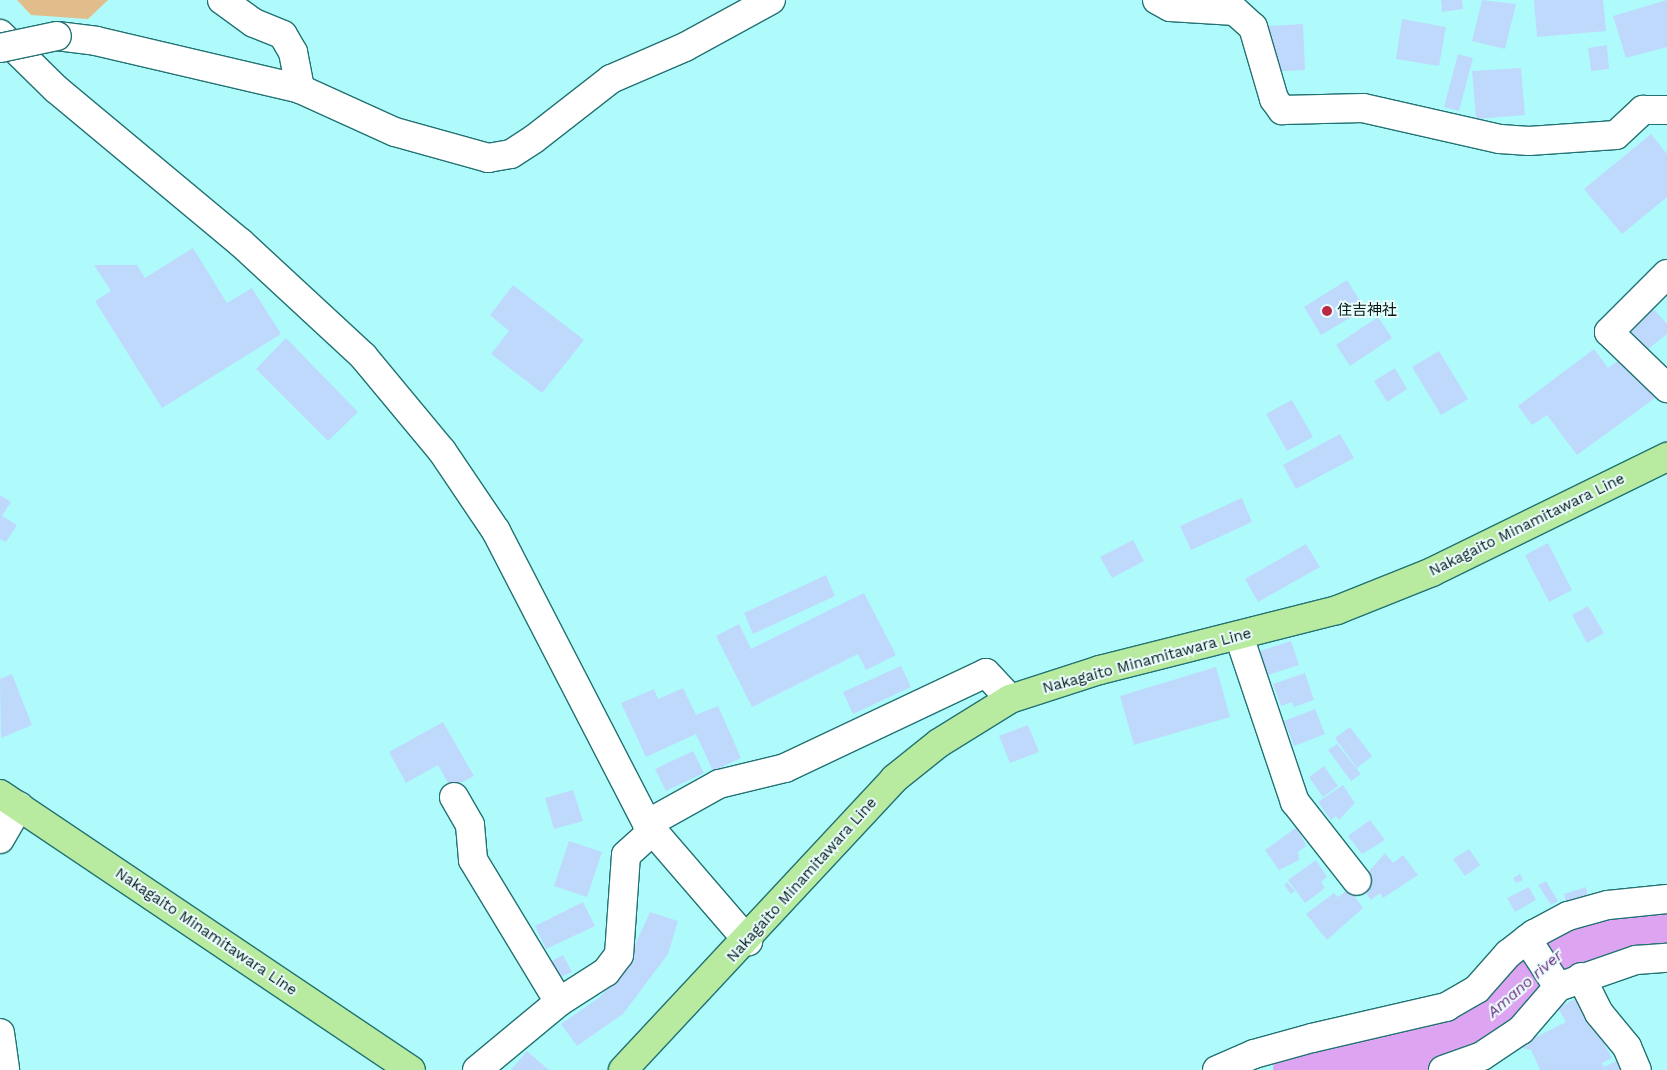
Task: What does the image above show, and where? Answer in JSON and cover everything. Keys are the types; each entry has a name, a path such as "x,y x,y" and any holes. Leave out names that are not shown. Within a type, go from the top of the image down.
{"main road":[{"name":"Nakagaito Minamitawara Line","path":"623,1070 748,941 894,779 939,743 1010,699 1100,670 1337,610 1432,572 1667,457"},
{"name":"Nakagaito Minamitawara Line","path":"10,800 411,1070"}],"street":[{"path":"222,0 254,23 283,35 293,52 300,89"},
{"path":"0,48 57,36 96,41 300,89 395,132 488,158 511,154 534,139 611,79 685,48 771,0"},
{"path":"1157,0 1170,7 1235,11 1253,27 1274,99 1282,110 1363,108 1500,139 1529,141 1616,135 1643,110 1667,110"},
{"path":"0,34 56,89 241,243 363,356 442,451 496,531 650,827 748,941"},
{"path":"1667,274 1609,332 1667,388"},
{"path":"1239,636 1295,802 1357,881"},
{"path":"478,1070 559,1002 606,972 619,955 626,855 650,827 718,784 785,768 986,673 1010,699"},
{"path":"454,797 470,825 474,860 559,1002"},
{"path":"0,839 10,800"},
{"path":"1217,1070 1296,1042 1446,1007 1477,989 1527,939 1576,914 1608,905 1667,899"},
{"path":"1527,939 1570,982 1627,1047 1637,1070"},
{"path":"1443,1070 1482,1056 1521,1030 1570,982 1636,960 1667,958"},
{"path":"0,1032 5,1070"}],"shaded area":[{"path":"17,0 108,0 88,19 31,15"}],"building":[{"path":"1441,0 1462,0 1463,9 1442,12"},
{"path":"1482,0 1516,4 1505,49 1472,41"},
{"path":"1534,0 1603,0 1606,31 1537,37"},
{"path":"1667,0 1667,47 1626,58 1613,16"},
{"path":"1402,19 1446,27 1439,66 1396,59"},
{"path":"1303,24 1305,70 1270,72 1268,26"},
{"path":"1607,45 1609,69 1591,71 1588,48"},
{"path":"1458,54 1473,58 1459,111 1444,107"},
{"path":"1521,68 1525,115 1476,119 1472,71"},
{"path":"1651,134 1667,154 1667,197 1622,234 1584,189"},
{"path":"193,248 227,303 252,288 281,334 162,408 95,301 111,291 94,265 137,265 145,278"},
{"path":"1347,280 1365,309 1321,335 1304,307"},
{"path":"513,285 584,340 542,393 491,354 509,331 490,315"},
{"path":"1651,306 1667,324 1667,334 1647,350 1626,326"},
{"path":"1378,317 1392,338 1350,366 1336,345"},
{"path":"286,338 358,412 328,441 256,369"},
{"path":"1594,349 1608,368 1624,356 1655,398 1577,455 1547,415 1532,425 1518,406"},
{"path":"1439,351 1468,399 1441,415 1412,367"},
{"path":"1395,368 1407,389 1387,402 1374,381"},
{"path":"1292,400 1313,437 1287,451 1266,414"},
{"path":"1340,434 1354,458 1296,489 1283,465"},
{"path":"0,495 11,502 2,516 17,525 6,542 0,539"},
{"path":"1242,498 1252,522 1191,550 1180,526"},
{"path":"1133,540 1144,561 1112,578 1100,557"},
{"path":"1548,543 1572,590 1549,602 1525,555"},
{"path":"1306,544 1320,567 1258,602 1245,579"},
{"path":"826,575 835,596 753,634 744,613"},
{"path":"864,593 896,655 866,670 858,654 752,707 716,636 739,624 751,649"},
{"path":"1588,606 1604,633 1587,643 1572,615"},
{"path":"1291,641 1299,665 1268,675 1260,651"},
{"path":"901,666 911,687 853,714 843,692"},
{"path":"1216,667 1230,717 1134,745 1120,696"},
{"path":"1305,673 1314,700 1294,707 1292,702 1281,706 1273,684"},
{"path":"12,674 32,725 1,738 0,679"},
{"path":"683,688 696,715 718,706 741,758 713,771 696,734 646,757 621,703 654,689 658,699"},
{"path":"1315,709 1325,734 1294,746 1284,721"},
{"path":"443,722 474,776 451,788 438,765 406,783 389,752"},
{"path":"1028,725 1039,752 1010,763 999,736"},
{"path":"1350,727 1372,756 1357,768 1335,738"},
{"path":"1337,744 1361,774 1351,781 1328,750"},
{"path":"693,751 704,773 666,791 655,769"},
{"path":"1324,766 1338,786 1323,797 1309,777"},
{"path":"1343,785 1355,803 1339,820 1336,816 1331,820 1318,802"},
{"path":"573,790 583,821 554,829 545,798"},
{"path":"1370,820 1385,840 1362,854 1348,836"},
{"path":"1297,827 1306,846 1298,852 1299,860 1279,870 1265,850"},
{"path":"569,841 602,852 587,897 554,886"},
{"path":"1469,849 1480,865 1465,876 1453,859"},
{"path":"1385,853 1393,863 1403,855 1418,875 1383,898 1380,893 1371,900 1362,888 1365,876"},
{"path":"1316,860 1327,877 1321,882 1325,888 1305,903 1288,880"},
{"path":"1520,874 1523,880 1516,883 1513,878"},
{"path":"1546,881 1558,901 1551,905 1538,885"},
{"path":"1287,882 1295,891 1291,894 1284,885"},
{"path":"1529,887 1536,900 1515,912 1507,898"},
{"path":"1586,887 1588,897 1566,903 1564,894"},
{"path":"1349,889 1363,908 1327,940 1306,914 1334,893 1338,897"},
{"path":"583,902 595,926 546,949 535,926"},
{"path":"650,912 678,921 668,954 623,1014 577,1046 561,1024 600,997 624,969"},
{"path":"563,955 572,972 554,980 546,964"},
{"path":"1578,997 1612,1058 1602,1063 1604,1067 1616,1061 1621,1070 1540,1070 1531,1050 1521,1048 1518,1041 1532,1034 1534,1038 1566,1022 1558,1008"},
{"path":"527,1051 549,1070 511,1070"}],"waterway":[{"name":"Amano river","path":"1298,1070 1439,1043 1487,1018 1562,951 1606,932 1667,930"}],"place":[{"name":"住吉神社","path":"1327,311"}]}
